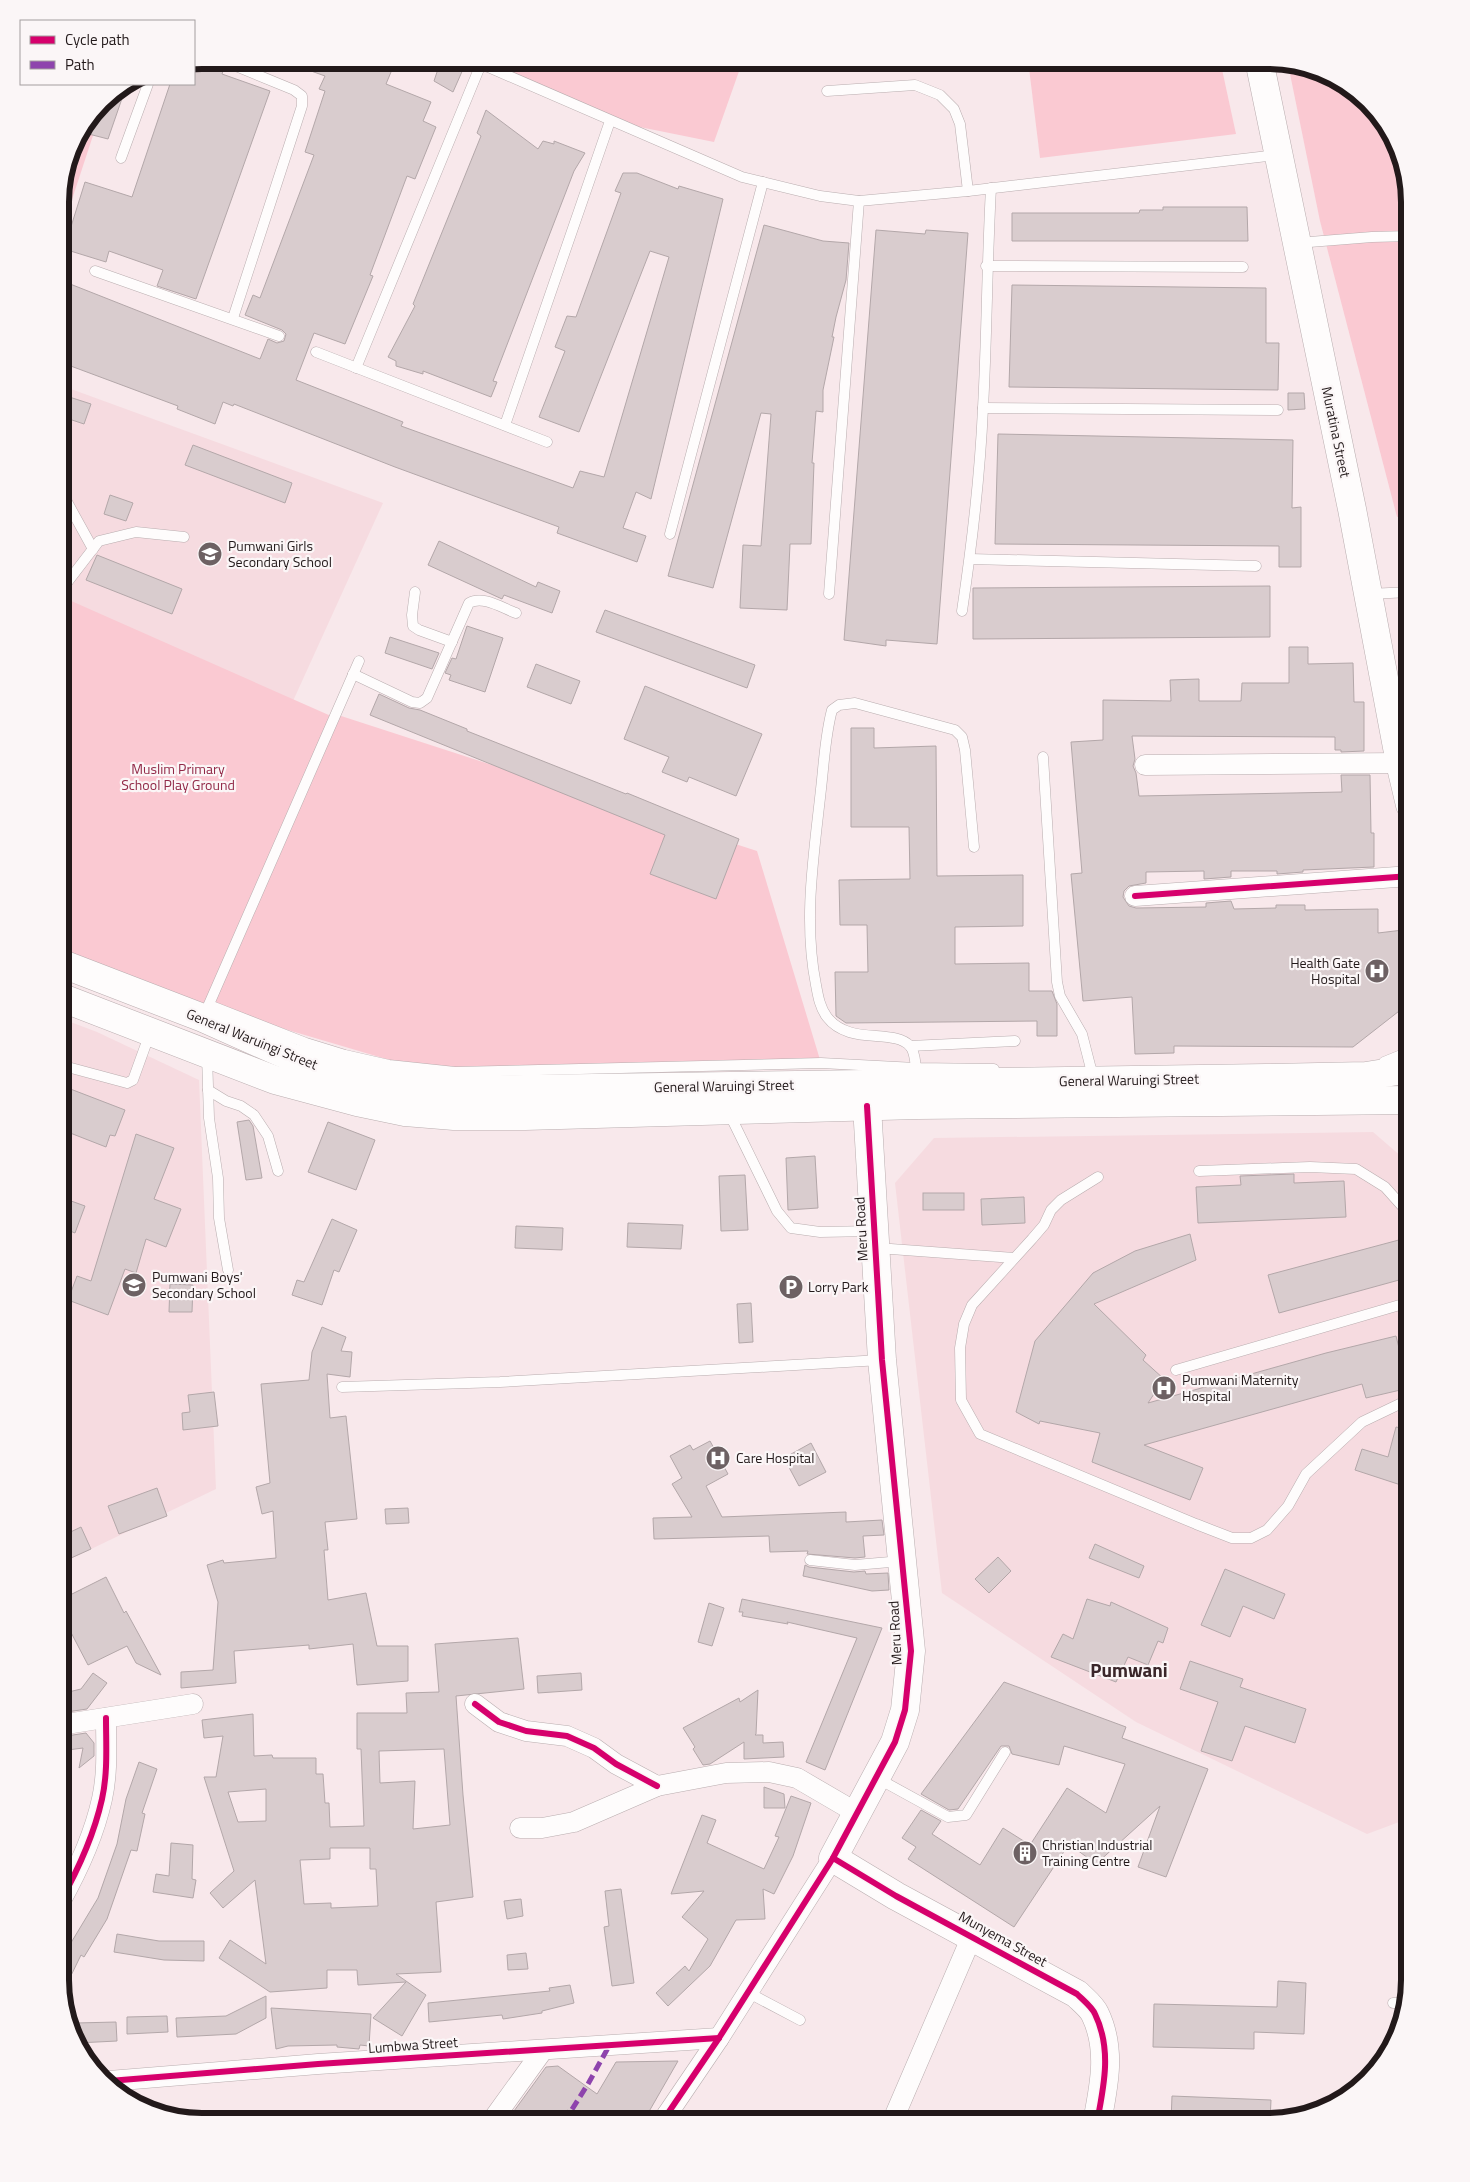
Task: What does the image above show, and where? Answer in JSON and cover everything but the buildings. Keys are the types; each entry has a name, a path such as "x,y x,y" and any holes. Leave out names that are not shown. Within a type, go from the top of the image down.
{"main road":[{"name":"Muratina Street","path":"1261,69 1368,594 1401,767"},
{"name":"General Waruingi Street","path":"69,966 206,1012 293,1058 347,1074 398,1084 461,1090 1275,1078 1366,1076 1401,1070"},
{"name":"General Waruingi Street","path":"69,1000 275,1080 357,1102 405,1112 454,1116 526,1116 868,1106 1401,1100"},
{"name":"Meru Road","path":"833,1858 895,1742 905,1710 911,1651 882,1360 868,1106"},
{"name":"Munyema Street","path":"833,1858 896,1896 1077,1994 1095,2013 1105,2042 1105,2082 1099,2113"}],"street":[{"path":"1145,765 1400,763"},
{"path":"1135,896 1401,877"},
{"path":"69,1723 193,1704"},
{"path":"475,1704 499,1722 526,1731 567,1736 594,1748 616,1764 657,1786"},
{"path":"69,1882 91,1837 102,1798 106,1765 106,1718"},
{"path":"520,1828 542,1828 574,1822 657,1786 726,1774 768,1772 797,1778 857,1813"},
{"name":"Meru Road","path":"675,2113 747,1992 833,1858"},
{"path":"896,2113 972,1936"},
{"name":"Lumbwa Street","path":"115,2081 318,2064 719,2038"},
{"path":"498,2113 543,2050"}],"lane":[{"path":"233,318 302,106 302,96 294,90 243,69"},
{"path":"356,368 473,69"},
{"path":"492,69 742,177 820,196 859,201 968,191 1277,155"},
{"path":"121,158 148,85"},
{"path":"827,91 915,85 940,95 954,109 960,124 968,191"},
{"path":"505,425 610,121"},
{"path":"670,534 763,182"},
{"path":"962,611 970,560 983,408 986,266 991,188"},
{"path":"829,594 859,201"},
{"path":"1296,243 1401,236"},
{"path":"986,266 1242,267"},
{"path":"95,271 233,318 279,336"},
{"path":"316,352 547,442"},
{"path":"983,408 1278,410"},
{"path":"69,505 93,549"},
{"path":"69,580 99,541 136,532 184,537"},
{"path":"970,560 1256,566"},
{"path":"415,592 412,616 413,626 452,642"},
{"path":"1368,594 1401,592"},
{"path":"353,674 412,702 420,703 427,698 469,603 474,600 481,600 516,613"},
{"path":"359,661 206,1012 345,1055 389,1065 455,1072 821,1063 916,1068 1004,1069"},
{"path":"974,847 962,736 955,730 855,703 839,705 832,710 809,895 812,967 819,999 826,1016 839,1028 868,1036 899,1039 910,1046 1015,1041"},
{"path":"1043,757 1057,982 1060,996 1082,1034 1091,1069"},
{"path":"69,1067 127,1082 133,1080 150,1032"},
{"path":"910,1046 916,1068"},
{"path":"207,1054 209,1118 228,1270"},
{"path":"1375,1063 1384,1062 1401,1055"},
{"path":"208,1090 226,1101 241,1106 254,1115 263,1126 278,1171"},
{"path":"728,1110 777,1211 791,1228 1014,1258"},
{"path":"1199,1171 1310,1168 1356,1169 1385,1187 1401,1205"},
{"path":"1098,1177 1061,1200 1051,1210 1044,1225 972,1305 964,1324 960,1348 962,1400 980,1434 1232,1538 1251,1538 1267,1530 1288,1506 1306,1474 1362,1422 1401,1403"},
{"path":"1176,1370 1401,1305"},
{"path":"342,1387 500,1382 882,1360"},
{"path":"810,1560 855,1564 903,1561"},
{"path":"876,1778 948,1817 958,1817 966,1815 1005,1752"},
{"path":"747,1992 800,2020"},
{"path":"1393,2003 1399,2003"}],"shaded area":[{"name":"Pumwani Girls Secondary School","path":"69,388 383,503 293,701 69,608"},
{"name":"Pumwani Boys' Secondary School","path":"69,1021 97,1032 199,1080 216,1489 69,1560"},
{"name":"Pumwani Maternity Hospital","path":"1373,1132 1401,1156 1401,1821 1367,1834 1136,1722 942,1593 895,1183 934,1138"}],"green space":[{"path":"488,69 740,69 714,142 610,121"},
{"path":"1029,69 1222,69 1236,134 1040,158"},
{"path":"1289,70 1327,82 1349,96 1374,121 1391,151 1397,168 1401,202 1401,516 1397,517 1320,221"},
{"path":"99,118 69,209 69,193 73,168 82,143"},
{"name":"Muslim Primary School Play Ground","path":"69,600 331,716 335,714 757,851 821,1063 420,1069 69,966"}],"marked path":[{"path":"570,2113 609,2046"}],"cycle path":[{"path":"1135,896 1401,877"},
{"path":"668,2113 719,2038 833,1858 895,1742 905,1710 911,1651 882,1360 867,1106"},
{"path":"475,1704 499,1722 526,1731 567,1736 594,1748 616,1764 657,1786"},
{"path":"69,1885 85,1852 95,1826 102,1799 106,1769 106,1718"},
{"path":"833,1858 896,1896 1077,1994 1094,2011 1103,2041 1105,2068 1099,2113"},
{"path":"115,2081 318,2064 719,2038"}],"place":[{"name":"Pumwani Girls Secondary School","path":"210,554"},
{"name":"Health Gate Hospital","path":"1377,971"},
{"name":"Pumwani Boys' Secondary School","path":"134,1285"},
{"name":"Lorry Park","path":"791,1287"},
{"name":"Pumwani Maternity Hospital","path":"1164,1388"},
{"name":"Care Hospital","path":"718,1458"},
{"name":"Christian Industrial Training Centre","path":"1025,1853"}],"district":[{"name":"Pumwani","path":"1129,1670"}]}
